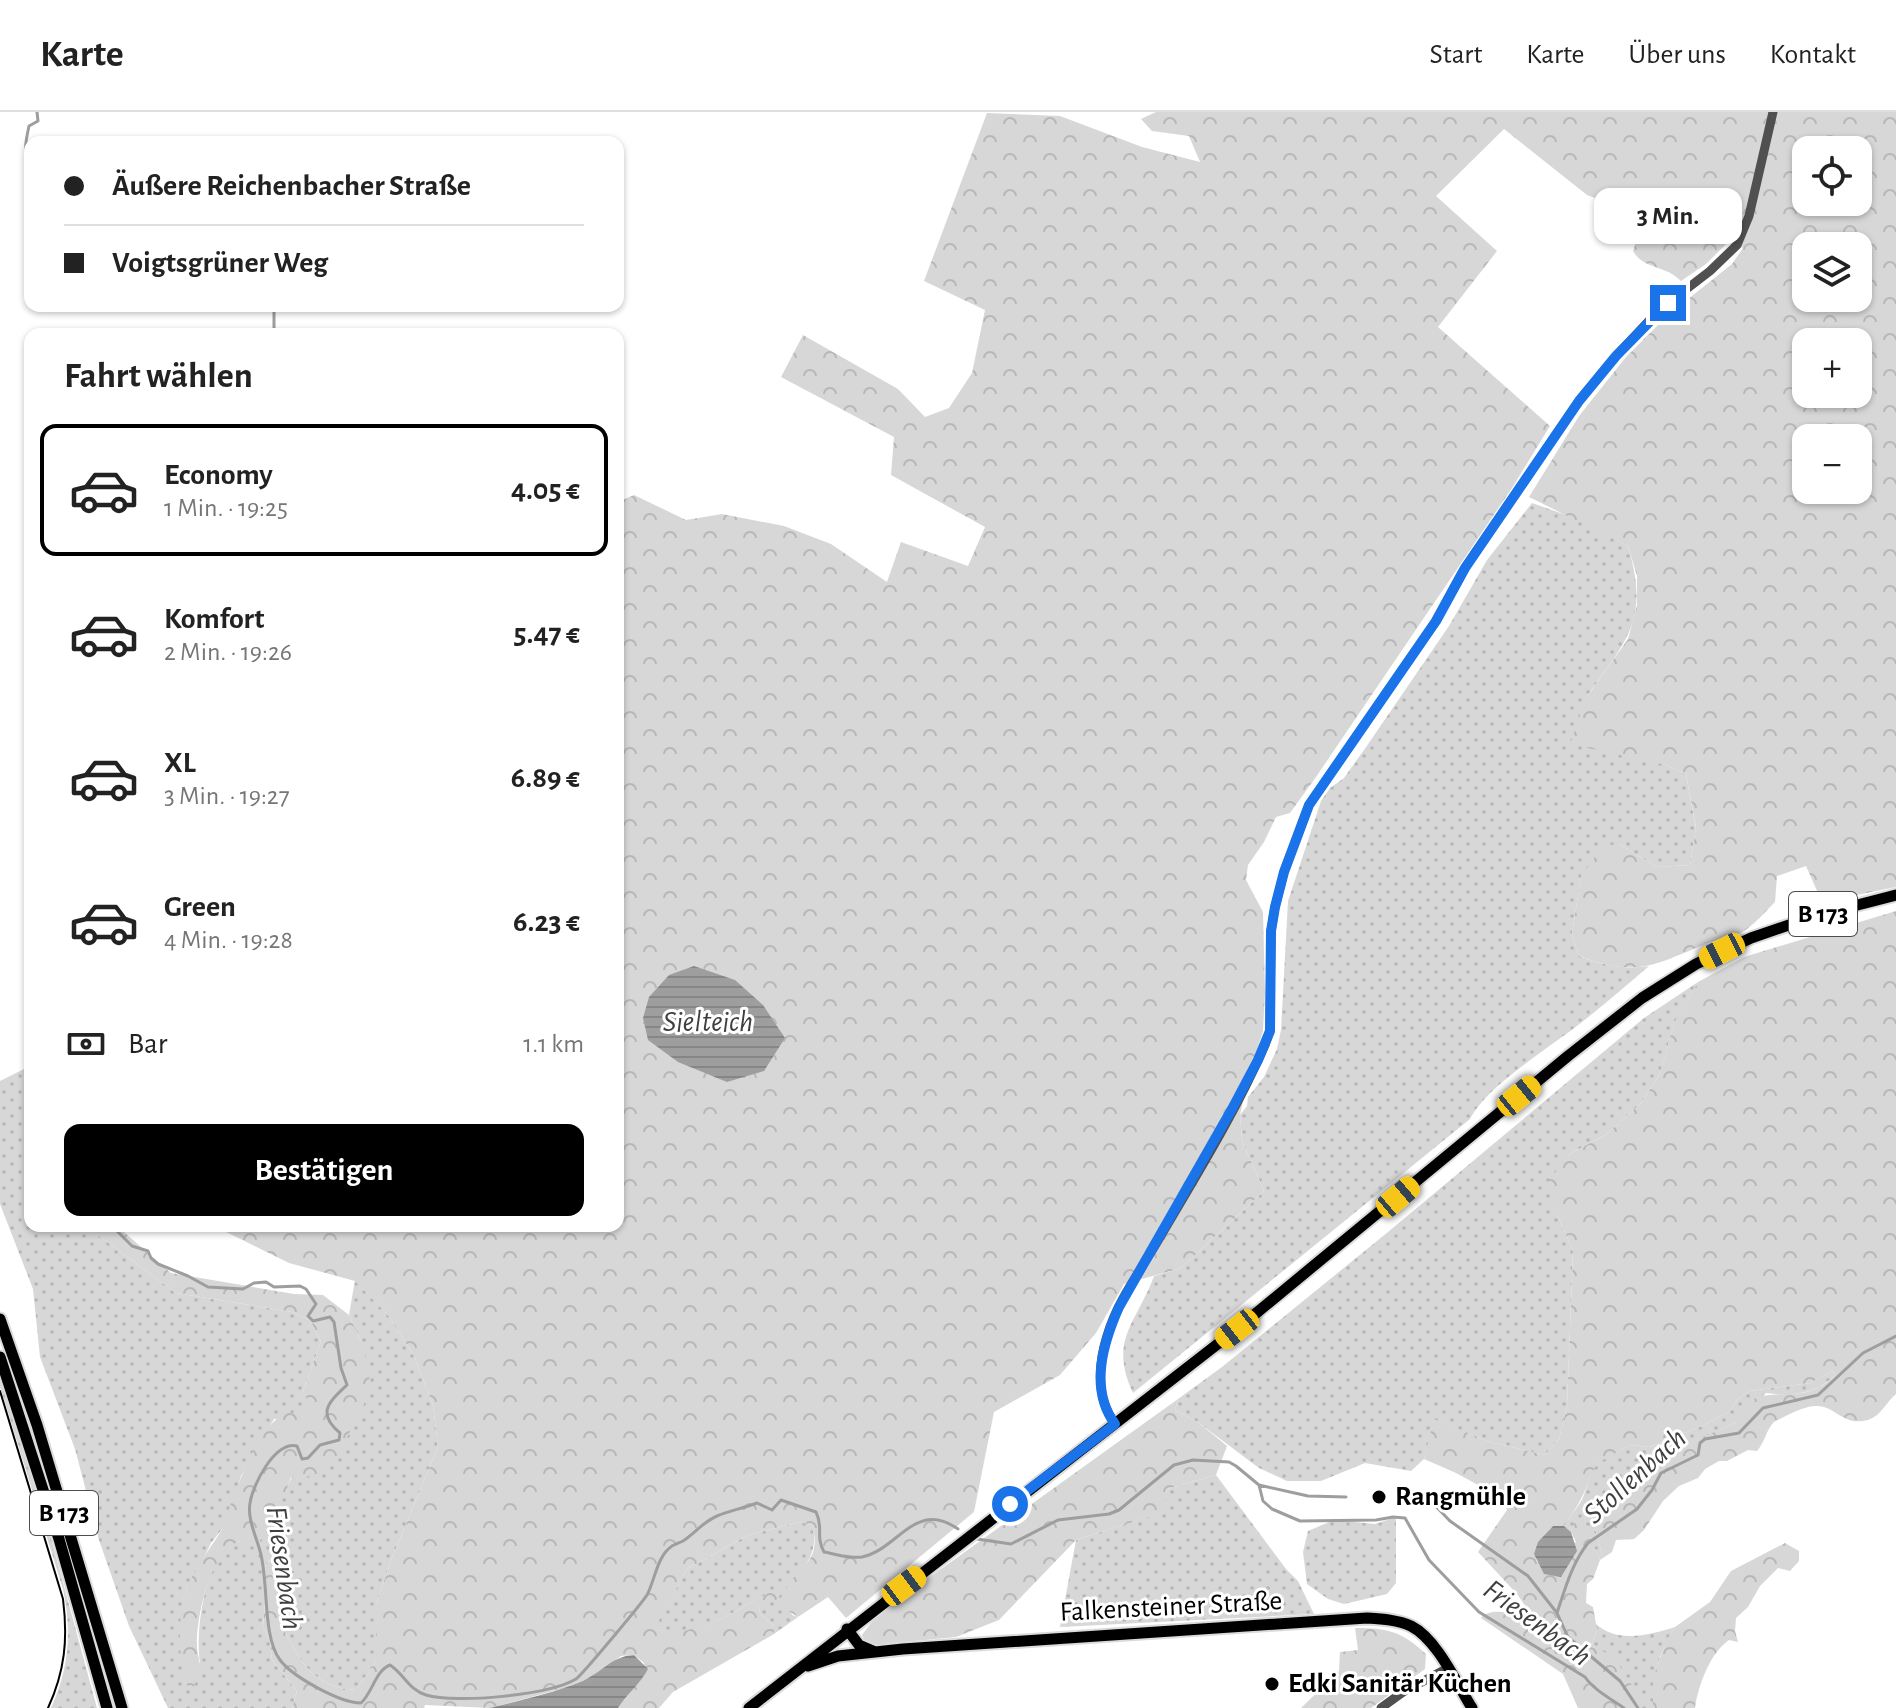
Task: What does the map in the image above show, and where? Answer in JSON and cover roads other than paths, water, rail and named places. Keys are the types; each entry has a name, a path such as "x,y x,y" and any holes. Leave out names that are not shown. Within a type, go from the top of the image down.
{"main road":[{"name":"B 173","path":"749,1708 1237,1329 1642,998 1696,964 1751,938 1815,916 1896,895"},
{"name":"B 173","path":"0,1319 37,1425 122,1708"},
{"name":"B 173","path":"0,1357 59,1539 107,1708"},
{"name":"Falkensteiner Straße","path":"796,1671 832,1657 875,1652 1367,1618 1393,1620 1412,1627 1429,1640 1472,1708"},
{"path":"847,1629 859,1645 875,1652"},
{"path":"837,1638 852,1655"}],"street":[{"path":"1115,1424 1102,1398 1100,1381 1106,1337 1119,1307 1265,1045 1270,1031 1271,931 1275,907 1284,872 1309,805 1436,621 1465,568 1579,401 1658,311 1710,271 1737,245 1749,216 1773,112"},
{"path":"1381,1708 1403,1692 1448,1668"}],"water":[{"name":"Sielteich","path":"694,966 735,980 763,1005 785,1038 764,1071 727,1082 678,1062 648,1040 643,1018 649,997 669,975"},
{"path":"1553,1526 1564,1526 1571,1532 1577,1551 1561,1577 1544,1574 1534,1554 1538,1542"},
{"path":"634,1655 648,1669 618,1708 490,1708 569,1686 587,1679 612,1662"}],"waterway":[{"name":"Friesenbach","path":"27,136 29,126 38,121 37,112"},
{"name":"Friesenbach","path":"274,312 274,328"},
{"name":"Friesenbach","path":"118,1232 132,1246 148,1251 158,1264 208,1287 243,1289 254,1283 266,1282 274,1287 300,1286 306,1289 316,1304 308,1316 313,1321 330,1317 334,1322 341,1368 347,1385 331,1402 327,1414 340,1433 339,1440 320,1445 308,1458 302,1459 297,1446 281,1450 260,1475 249,1509 263,1563 268,1623 274,1650 295,1674 341,1699 361,1703 381,1672 390,1665 415,1689 440,1698 525,1693 546,1690 576,1679 647,1595 667,1550 712,1518 757,1503 772,1510 781,1500 816,1512 824,1552 848,1557 862,1557 875,1552 918,1523 943,1521 958,1529"},
{"name":"Stollenbach","path":"1557,1613 1582,1551 1588,1543 1637,1509 1661,1473 1698,1455 1700,1443 1705,1439 1739,1433 1763,1408 1818,1395 1863,1353 1896,1336"},
{"name":"Friesenbach","path":"977,1539 1011,1544 1058,1520 1119,1510 1174,1465 1193,1460 1229,1462 1259,1485 1263,1501 1272,1509 1300,1521 1405,1518 1429,1560 1479,1612 1585,1677 1624,1708"},
{"name":"Stollenbach","path":"1259,1485 1308,1496 1346,1497"},
{"name":"Stollenbach","path":"1424,1494 1450,1521 1528,1576 1557,1613 1568,1637 1620,1681 1638,1708"}],"tram line":[{"path":"0,1391 63,1599 64,1655 48,1708"}],"place":[{"name":"Rangmühle","path":"1379,1497"},
{"name":"Edki Sanitär Küchen","path":"1272,1684"}]}
